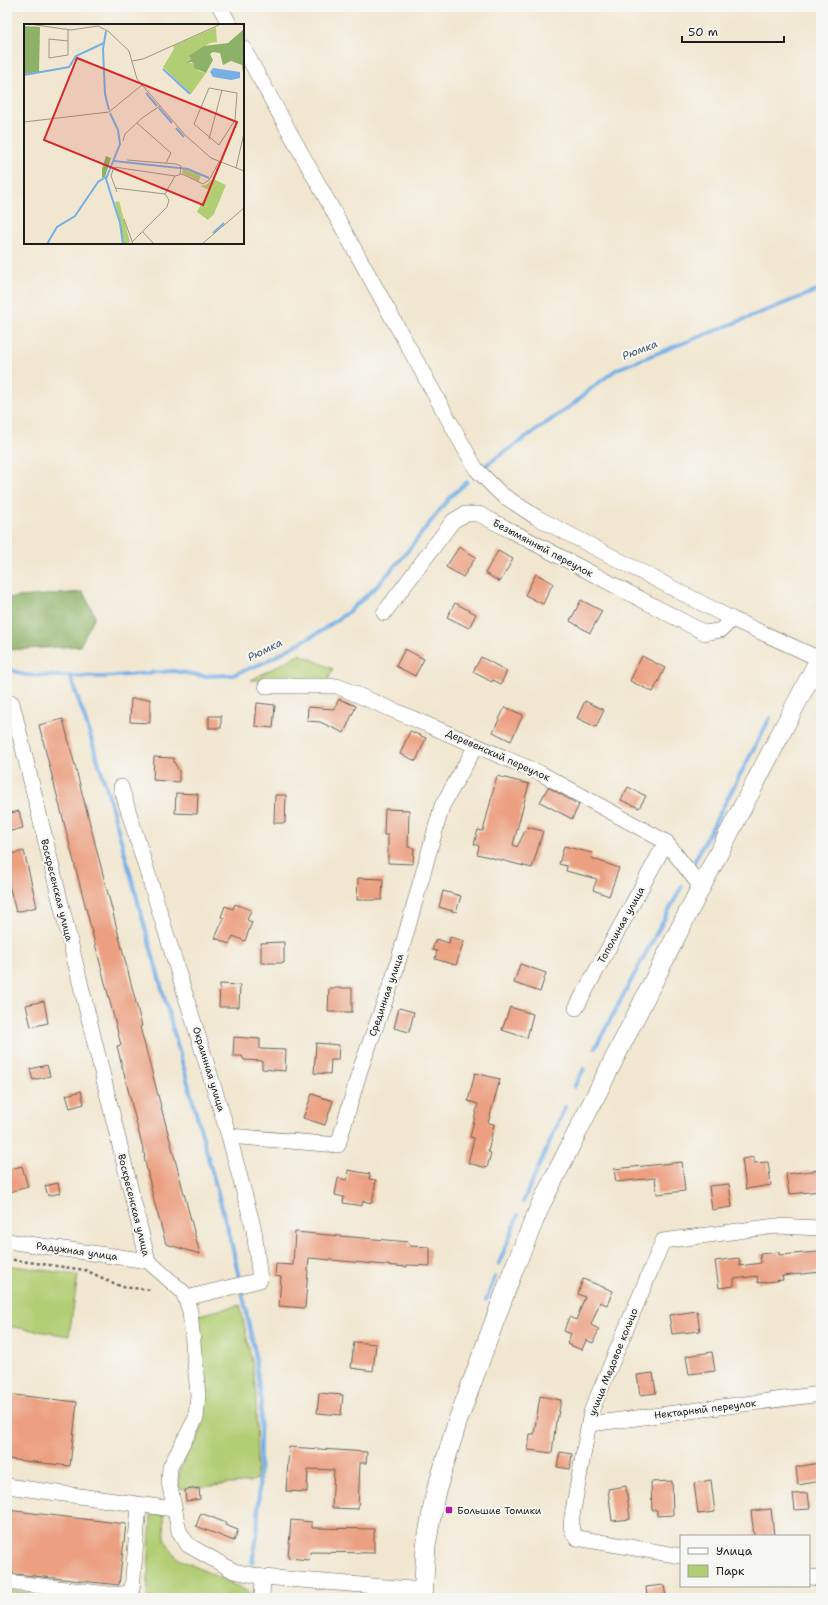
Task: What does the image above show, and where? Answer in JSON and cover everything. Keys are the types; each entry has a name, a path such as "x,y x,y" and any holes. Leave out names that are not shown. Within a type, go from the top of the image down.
{"main road":[{"path":"423,1594 426,1546 435,1495 457,1423 513,1271 541,1204 701,887 820,658"}],"street":[{"path":"220,7 229,24"},
{"path":"244,50 476,469 501,494 536,517 732,619 820,658"},
{"name":"Безымянный переулок","path":"384,613 453,521 465,514 479,514 705,633 721,630 732,619"},
{"name":"Деревенский переулок","path":"266,686 337,686 540,773 666,842 701,887"},
{"name":"Воскресенская улица","path":"9,704 148,1262 183,1292 190,1311 198,1394 196,1418 170,1467 169,1482 173,1509 179,1532 188,1545 234,1570 264,1577 423,1594"},
{"name":"Срединная улица","path":"230,1136 338,1146 360,1070 394,976 442,806 476,746"},
{"name":"Окраинная улица","path":"121,787 230,1136 254,1230 260,1280 186,1298"},
{"name":"Тополиная улица","path":"576,1008 666,842"},
{"name":"улица Медовое кольцо","path":"680,1556 577,1538 572,1534 572,1516 591,1412 663,1241 776,1226 821,1228"},
{"name":"Радужная улица","path":"7,1240 148,1262"},
{"name":"Нектарный переулок","path":"590,1424 821,1394"},
{"path":"7,1486 173,1509"},
{"path":"7,1582 108,1594 124,1594 132,1590 139,1505"},
{"path":"262,1598 264,1577"},
{"path":"810,1577 821,1578"}],"path":[{"path":"7,1259 85,1270 122,1287 152,1290"}],"green space":[{"path":"83,592 95,616 80,646 7,650 7,598"},
{"path":"300,654 333,669 327,682 251,680"},
{"path":"7,1265 78,1275 69,1336 7,1326"},
{"path":"240,1305 252,1362 256,1394 257,1479 250,1482 183,1489 178,1487 180,1469 187,1454 199,1435 205,1413 204,1380 198,1315"},
{"path":"151,1514 164,1515 165,1540 177,1558 258,1596 258,1598 147,1598"},
{"path":"7,1590 65,1598 7,1598"}],"building":[{"path":"459,547 476,557 463,577 446,567"},
{"path":"498,551 513,559 500,582 485,573"},
{"path":"536,574 553,583 543,604 525,595"},
{"path":"581,600 602,611 590,633 570,621"},
{"path":"455,603 476,614 469,628 447,617"},
{"path":"405,649 424,659 415,676 396,666"},
{"path":"642,656 665,668 653,692 630,681"},
{"path":"481,657 507,671 501,684 493,680 492,682 473,672"},
{"path":"131,699 150,699 150,723 130,722"},
{"path":"339,699 356,706 344,733 320,722 307,721 308,707 334,709"},
{"path":"585,701 604,710 596,727 577,718"},
{"path":"257,703 275,705 273,728 255,726"},
{"path":"505,707 523,715 511,741 493,732"},
{"path":"209,716 221,716 221,728 209,728"},
{"path":"63,719 142,1026 140,1027 200,1254 166,1244 154,1201 145,1157 117,1046 121,1045 39,725"},
{"path":"410,731 426,738 416,761 400,754"},
{"path":"154,757 174,758 174,762 179,771 179,782 153,780"},
{"path":"497,776 529,784 513,845 517,847 527,827 543,831 532,868 477,854 479,846 474,844 478,830 483,831"},
{"path":"548,787 579,805 572,819 540,802"},
{"path":"628,787 646,796 639,808 621,800"},
{"path":"176,793 198,794 197,814 175,813"},
{"path":"275,795 286,795 285,823 274,823"},
{"path":"385,809 409,810 408,847 414,848 413,864 388,863 388,835 384,835"},
{"path":"19,811 23,828 7,832 7,814"},
{"path":"564,846 592,853 591,858 619,868 609,896 593,890 597,879 566,871 567,866 559,864"},
{"path":"24,851 37,907 16,912 7,877 7,855"},
{"path":"358,878 383,879 382,900 357,900"},
{"path":"443,891 461,896 456,912 439,907"},
{"path":"235,904 251,910 247,920 252,922 245,941 233,936 229,944 215,938 224,918 221,917 225,906 233,909"},
{"path":"450,937 464,941 456,965 435,959 437,951 432,950 436,939 449,943"},
{"path":"284,942 284,963 261,963 261,943"},
{"path":"520,964 546,973 540,992 514,983"},
{"path":"220,984 240,985 239,1007 219,1007"},
{"path":"329,988 352,988 352,1012 328,1012"},
{"path":"44,1001 48,1023 31,1027 26,1005"},
{"path":"510,1007 533,1014 527,1038 502,1030"},
{"path":"399,1008 414,1012 409,1032 394,1028"},
{"path":"234,1037 260,1039 260,1049 286,1050 285,1071 262,1069 262,1061 244,1060 242,1056 233,1056"},
{"path":"316,1043 339,1045 338,1060 331,1060 330,1074 314,1073"},
{"path":"47,1065 50,1076 33,1080 30,1069"},
{"path":"475,1073 500,1079 488,1123 494,1124 488,1152 491,1153 487,1168 468,1163 474,1138 470,1137 478,1104 468,1101"},
{"path":"81,1091 84,1104 70,1108 66,1095"},
{"path":"312,1094 333,1101 325,1125 303,1118"},
{"path":"754,1157 754,1163 768,1162 771,1185 746,1189 742,1159"},
{"path":"682,1162 685,1191 657,1194 655,1178 616,1182 614,1169"},
{"path":"22,1166 28,1187 10,1192 7,1181 7,1170"},
{"path":"348,1170 370,1174 369,1179 376,1180 372,1203 363,1201 362,1206 343,1203 344,1197 335,1195 338,1178 347,1180"},
{"path":"821,1170 821,1191 789,1194 786,1174"},
{"path":"58,1183 60,1193 48,1196 45,1186"},
{"path":"729,1184 732,1207 712,1210 709,1186"},
{"path":"295,1232 409,1242 409,1246 430,1247 430,1266 407,1265 407,1267 309,1258 305,1308 279,1306 281,1277 275,1276 276,1264 293,1265"},
{"path":"779,1252 779,1255 819,1252 821,1272 782,1276 783,1280 758,1283 757,1276 734,1279 734,1286 719,1288 715,1261 739,1258 740,1266 761,1263 760,1254"},
{"path":"583,1279 613,1291 607,1305 600,1302 591,1325 599,1329 593,1343 586,1340 582,1350 567,1344 571,1334 564,1331 569,1317 576,1320 585,1297 578,1294"},
{"path":"697,1311 700,1331 672,1334 669,1315"},
{"path":"354,1342 376,1344 373,1371 351,1368"},
{"path":"712,1352 715,1371 689,1374 686,1356"},
{"path":"653,1373 656,1393 640,1395 637,1375"},
{"path":"319,1393 343,1395 341,1415 317,1413"},
{"path":"7,1394 77,1402 70,1466 7,1459"},
{"path":"540,1396 561,1400 556,1421 552,1453 528,1450 530,1434 534,1434"},
{"path":"289,1447 367,1452 366,1463 360,1463 358,1509 332,1508 334,1470 308,1469 307,1492 286,1491"},
{"path":"560,1452 572,1454 570,1469 557,1467"},
{"path":"820,1463 821,1481 798,1485 796,1467"},
{"path":"711,1480 715,1512 698,1514 694,1483"},
{"path":"672,1481 673,1515 657,1516 657,1510 652,1510 651,1482"},
{"path":"626,1486 630,1519 612,1521 608,1489"},
{"path":"199,1488 200,1499 186,1501 185,1490"},
{"path":"808,1493 810,1509 795,1510 793,1494"},
{"path":"771,1509 774,1535 754,1535 751,1511"},
{"path":"7,1510 126,1524 119,1585 7,1573"},
{"path":"201,1513 226,1523 225,1525 238,1530 234,1541 196,1526"},
{"path":"291,1520 312,1522 312,1528 374,1529 374,1553 310,1552 309,1560 288,1558"},
{"path":"664,1585 666,1598 647,1598 646,1587"}],"waterway":[{"name":"Рюмка","path":"486,465 572,405 617,369 821,289"},
{"name":"Рюмка","path":"7,668 24,675 104,677 173,671 204,676 233,675 263,663 318,633 347,613 375,588 402,558 451,496 467,482"},
{"path":"70,676 108,793 189,1087 232,1245 254,1348 261,1401 257,1537 252,1563"},
{"path":"694,862 770,718"},
{"path":"595,1048 682,886"},
{"path":"574,1087 584,1069"},
{"path":"523,1202 565,1107"},
{"path":"499,1264 518,1215"},
{"path":"486,1300 495,1277"}],"place":[{"name":"Большие Томики","path":"449,1510"}]}
